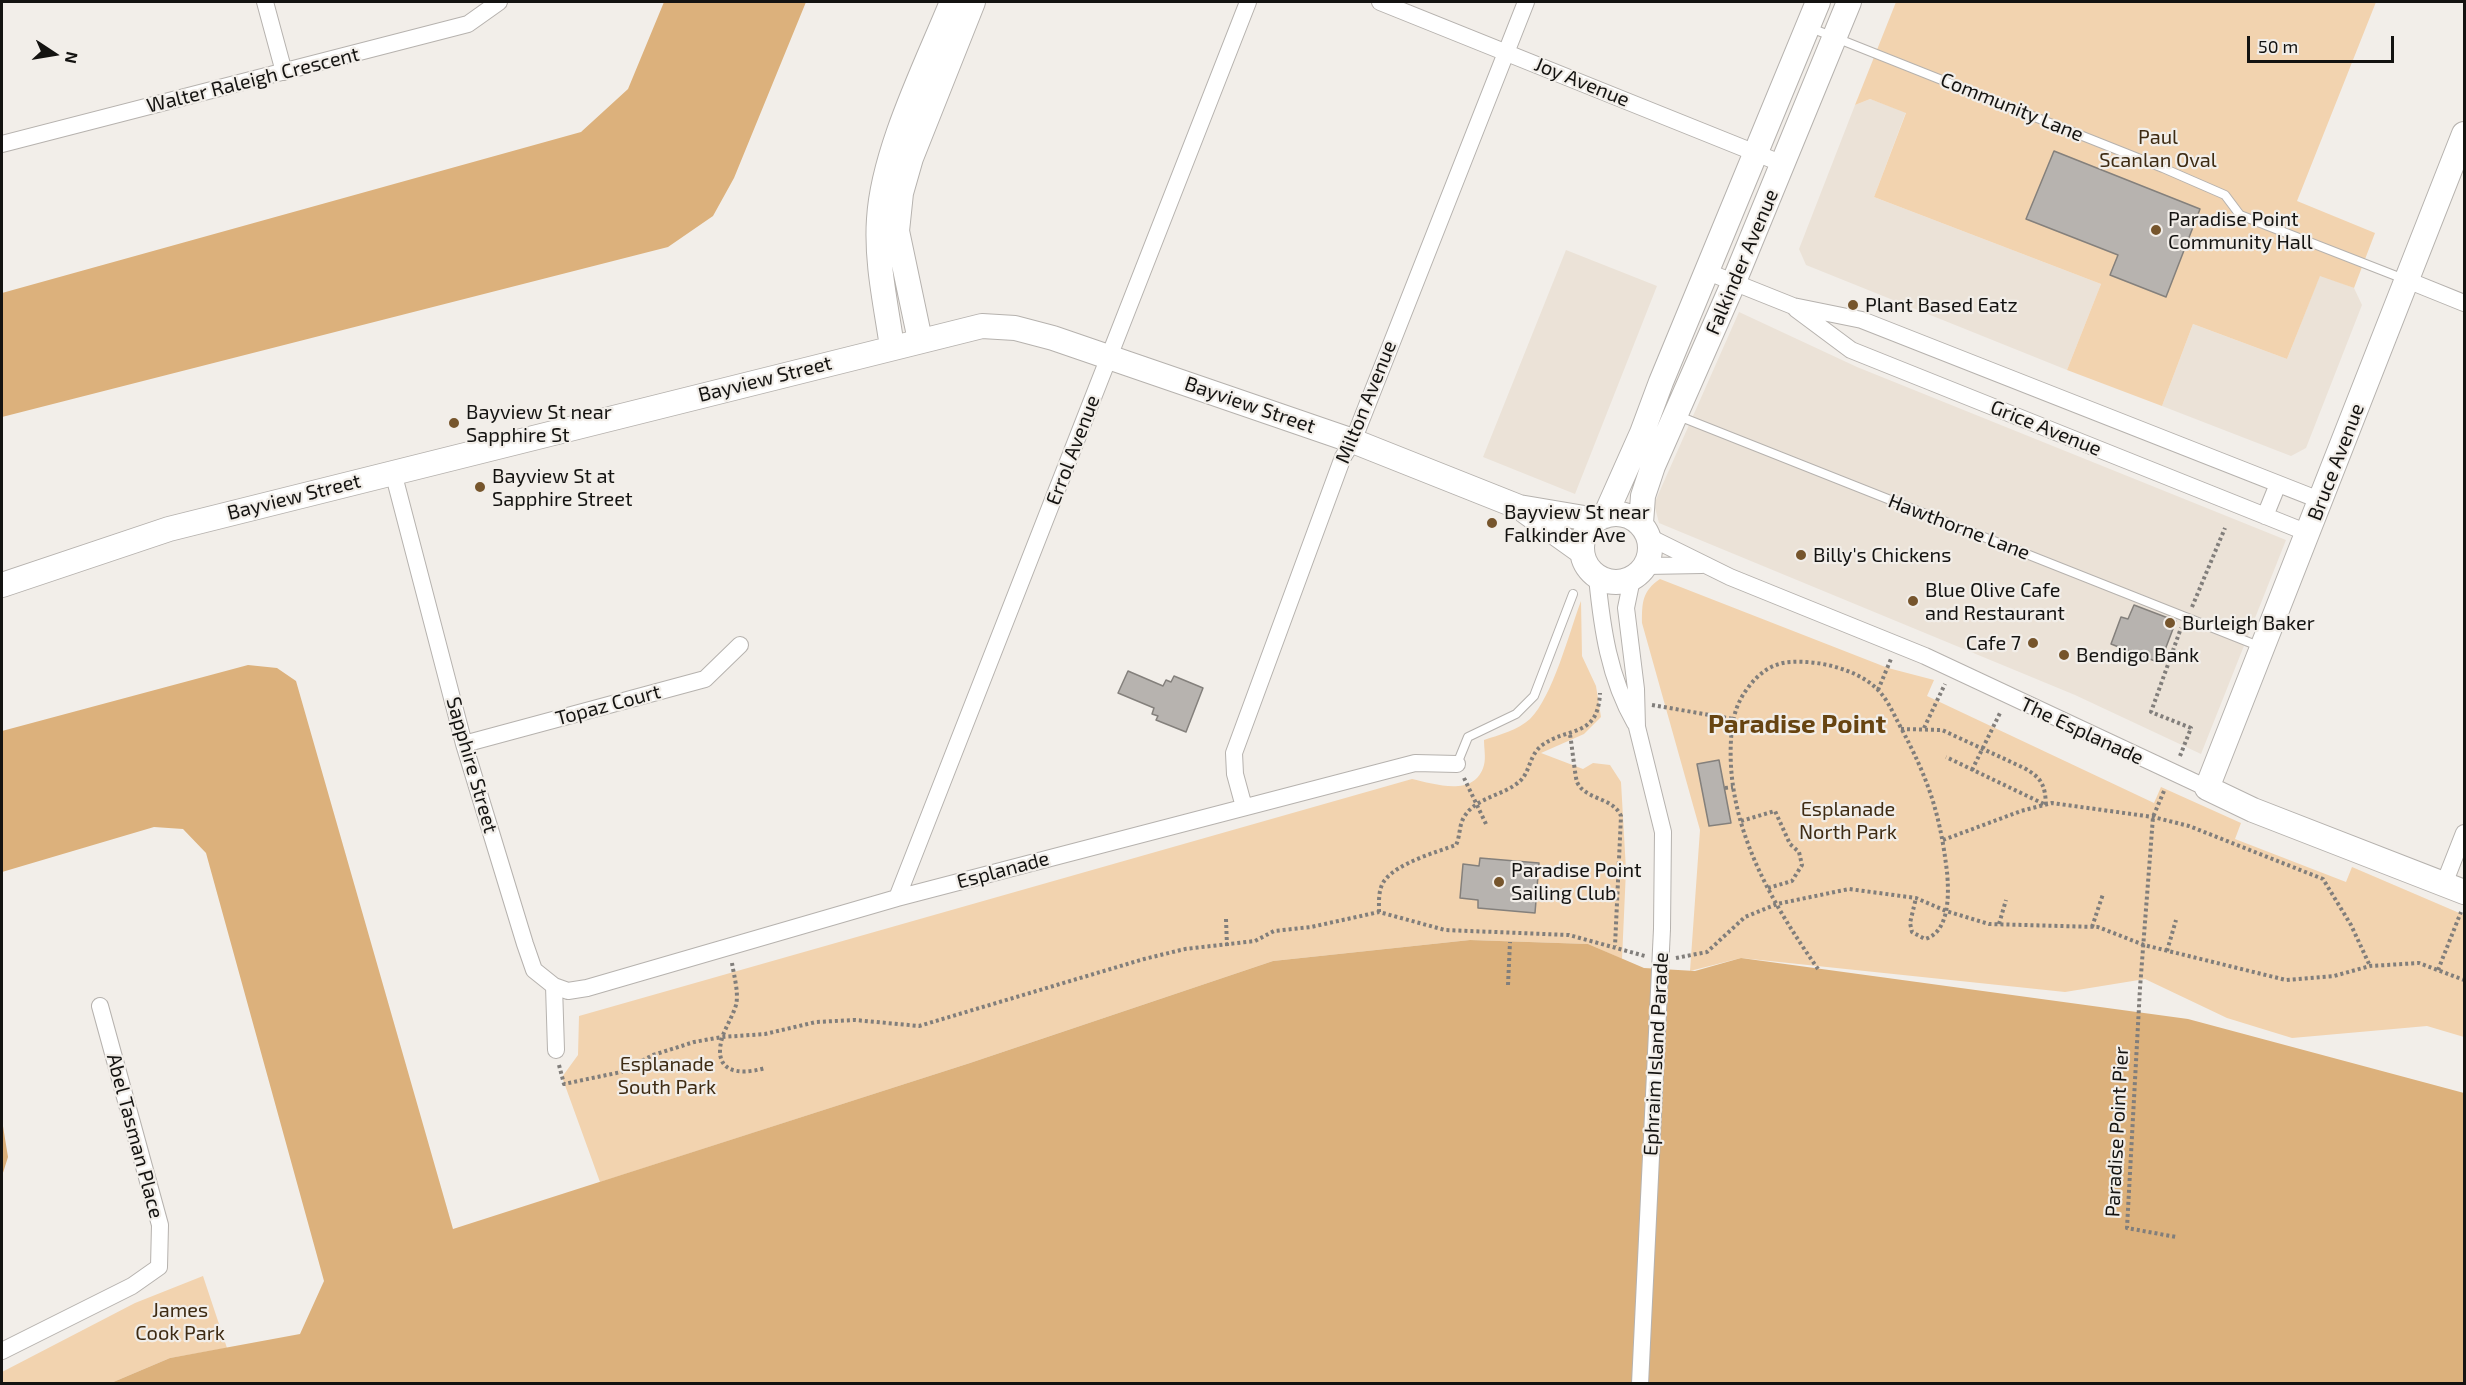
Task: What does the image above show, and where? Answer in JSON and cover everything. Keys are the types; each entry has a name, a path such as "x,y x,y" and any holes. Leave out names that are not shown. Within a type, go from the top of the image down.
{"street":[{"path":"265,2 284,72"},
{"name":"Walter Raleigh Crescent","path":"2,144 468,24 499,2"},
{"path":"892,347 880,259 881,201 889,163 952,2"},
{"path":"920,340 897,231 901,193 911,158 973,2"},
{"name":"Errol Avenue","path":"897,898 1248,2"},
{"name":"Joy Avenue","path":"1380,2 1783,164"},
{"name":"Milton Avenue","path":"1244,807 1234,774 1234,753 1343,457 1353,441 1526,2"},
{"name":"Falkinder Avenue","path":"1645,530 1646,484 1664,411 1708,272 1754,153 1818,2"},
{"name":"Falkinder Avenue","path":"1600,518 1664,411 1733,284 1849,2"},
{"name":"Bruce Avenue","path":"2206,789 2322,501 2464,134"},
{"name":"Grice Avenue","path":"1708,272 1733,284 1793,306 1862,320 2322,501"},
{"path":"2407,280 2464,303"},
{"name":"Grice Avenue","path":"1793,306 1851,350 2308,533"},
{"path":"1838,340 1847,317"},
{"name":"Bayview Street","path":"2,585 169,529 920,340 971,328 1001,326 1053,338 1353,441 1519,507 1582,552"},
{"name":"Sapphire Street","path":"393,472 464,744 534,970 554,986"},
{"path":"2265,516 2278,484"},
{"name":"Bayview Street","path":"1519,507 1600,518"},
{"path":"1622,514 1645,530 1650,557 1639,573 1620,583 1597,577 1588,569 1582,552 1584,537 1600,518 1622,514"},
{"name":"The Esplanade","path":"1645,530 1703,565 1952,669 2253,810 2454,888"},
{"name":"The Esplanade","path":"1639,573 1703,565"},
{"name":"Ephraim Island Parade","path":"1639,573 1626,608 1636,689 1637,727 1663,832 1662,929 1640,1383"},
{"name":"Ephraim Island Parade","path":"1597,577 1604,640 1623,702 1637,727"},
{"name":"Topaz Court","path":"464,744 705,679 740,645"},
{"name":"Esplanade","path":"554,986 567,992 586,988 897,898 1415,763 1457,764"},
{"path":"2454,888 2464,833"},
{"path":"554,986 556,1050"},
{"name":"Abel Tasman Place","path":"2,1352 132,1286 159,1267 160,1225 100,1006"}],"lane":[{"name":"Community Lane","path":"1808,27 2163,168 2225,195 2240,215 2407,280"},
{"name":"Hawthorne Lane","path":"1664,411 2264,648"},
{"path":"1457,764 1468,737 1516,714 1534,696 1573,594"}],"path":[{"path":"2187,609 2193,606 2225,528"},
{"path":"2180,756 2191,728 2151,712 2183,622"},
{"path":"1878,690 1897,645"},
{"path":"1818,969 1768,888 1740,821 1733,787 1730,763 1733,719 1737,706 1754,680 1766,669 1779,663 1804,662 1829,666 1853,673 1878,690 1901,729 1933,794 1943,840 1948,881 1946,911 1940,928 1932,937 1925,939 1917,937 1912,932 1910,923 1916,898"},
{"path":"1924,728 1952,669"},
{"path":"1379,912 1379,898 1384,880 1405,865 1456,845 1462,820 1478,805 1496,793 1511,789 1522,779 1531,758 1542,746 1584,728 1598,713 1600,685"},
{"path":"1972,770 2008,697"},
{"path":"1651,705 1733,719"},
{"path":"1901,729 1942,730 2038,776 2045,786 2046,805"},
{"path":"1570,734 1578,784 1586,791 1614,805 1621,816 1615,946"},
{"path":"1946,757 2046,805"},
{"path":"1457,764 1486,824"},
{"path":"1725,789 1733,787"},
{"path":"2144,945 2153,817 2164,791"},
{"path":"1943,840 2021,811 2046,805 2069,804 2153,817 2189,826 2323,879 2351,925 2370,966"},
{"path":"1740,821 1775,811 1790,844 1799,852 1802,865 1792,881 1768,888"},
{"path":"1671,958 1682,959 1707,952 1745,917 1777,904 1849,890 1916,898 1946,911 1989,924 2092,927 2144,945 2286,980 2334,976 2370,966 2419,963 2464,980"},
{"path":"2092,927 2103,894"},
{"path":"1999,924 2006,900"},
{"path":"2438,970 2464,902"},
{"path":"556,1050 564,1084 621,1072 654,1055 694,1042 722,1037 765,1034 816,1022 855,1020 919,1026 1144,959 1202,946 1227,946 1255,941 1274,931 1311,927 1379,912 1445,930 1483,934 1569,935 1615,946 1637,955 1648,956"},
{"path":"1226,919 1227,946"},
{"path":"2167,951 2176,920"},
{"path":"1508,985 1510,942"},
{"name":"Paradise Point Pier","path":"2144,945 2127,1227 2176,1237"},
{"path":"731,946 736,1004 722,1037 721,1057 729,1069 745,1074 765,1068"}],"shaded area":[{"path":"664,2 806,2 734,178 713,216 668,247 2,417 2,293 581,132 628,89"},
{"path":"1870,99 1906,112 1874,197 2101,284 2067,370 1806,265 1799,249 1855,105"},
{"path":"1566,250 1657,286 1575,494 1483,457"},
{"path":"2320,275 2354,288 2362,305 2306,448 2291,456 2162,406 2193,324 2287,359"},
{"path":"1739,312 1857,367 2286,540 2201,754 2075,695 1659,523 1654,504"},
{"path":"248,665 277,668 296,681 453,1229 970,1063 1273,961 1470,940 1588,944 1644,968 1695,971 1741,958 2188,1019 2464,1093 2464,1383 111,1383 170,1358 300,1334 324,1281 206,853 183,829 154,827 2,872 2,731"},
{"path":"2,1120 8,1157 2,1176"}],"green space":[{"name":"Paul Scanlan Oval","path":"1896,2 2376,2 2297,201 2375,233 2354,288 2320,276 2287,359 2193,324 2162,406 2067,370 2101,284 1874,197 1906,113 1870,99 1855,105"},
{"name":"Esplanade North Park","path":"1660,579 1888,668 1934,680 1927,696 2154,803 2161,787 2241,823 2235,839 2346,882 2352,867 2464,915 2464,1037 2427,1026 2292,1038 2227,1018 2145,979 2065,992 1741,958 1690,971 1700,830 1642,623 1642,609 1646,593"},
{"name":"Esplanade South Park","path":"1581,601 1582,656 1596,686 1601,717 1584,734 1541,753 1583,769 1593,763 1610,765 1621,782 1626,870 1622,959 1588,944 1470,940 1273,961 970,1063 600,1182 562,1077 578,1055 579,1016 1412,779 1453,786 1472,782 1484,765 1484,740 1520,726 1538,709 1553,680"},
{"name":"James Cook Park","path":"203,1276 227,1348 170,1358 111,1383 2,1384 2,1372 135,1303"}],"building":[{"path":"2054,151 2200,209 2166,297 2110,275 2118,255 2026,219"},
{"path":"2134,605 2176,621 2160,663 2111,644 2121,617 2128,619"},
{"path":"1128,671 1163,686 1166,680 1171,682 1174,676 1203,688 1186,732 1156,720 1158,716 1152,714 1154,708 1118,693"},
{"path":"1719,760 1731,823 1709,826 1697,764"},
{"name":"Paradise Point Sailing Club","path":"1480,858 1539,863 1535,913 1478,908 1478,900 1460,898 1463,864 1479,866"}],"place":[{"name":"Paradise Point Community Hall","path":"2156,230"},
{"name":"Plant Based Eatz","path":"1853,305"},
{"name":"Bayview St near Sapphire St","path":"454,423"},
{"name":"Bayview St at Sapphire Street","path":"480,487"},
{"name":"Bayview St near Falkinder Ave","path":"1492,523"},
{"name":"Billy's Chickens","path":"1801,555"},
{"name":"Blue Olive Cafe and Restaurant","path":"1913,601"},
{"name":"Burleigh Baker","path":"2170,623"},
{"name":"Cafe 7","path":"2033,643"},
{"name":"Bendigo Bank","path":"2064,655"},
{"name":"Paradise Point Sailing Club","path":"1499,882"}],"district":[{"name":"Paradise Point","path":"1797,724"}]}
